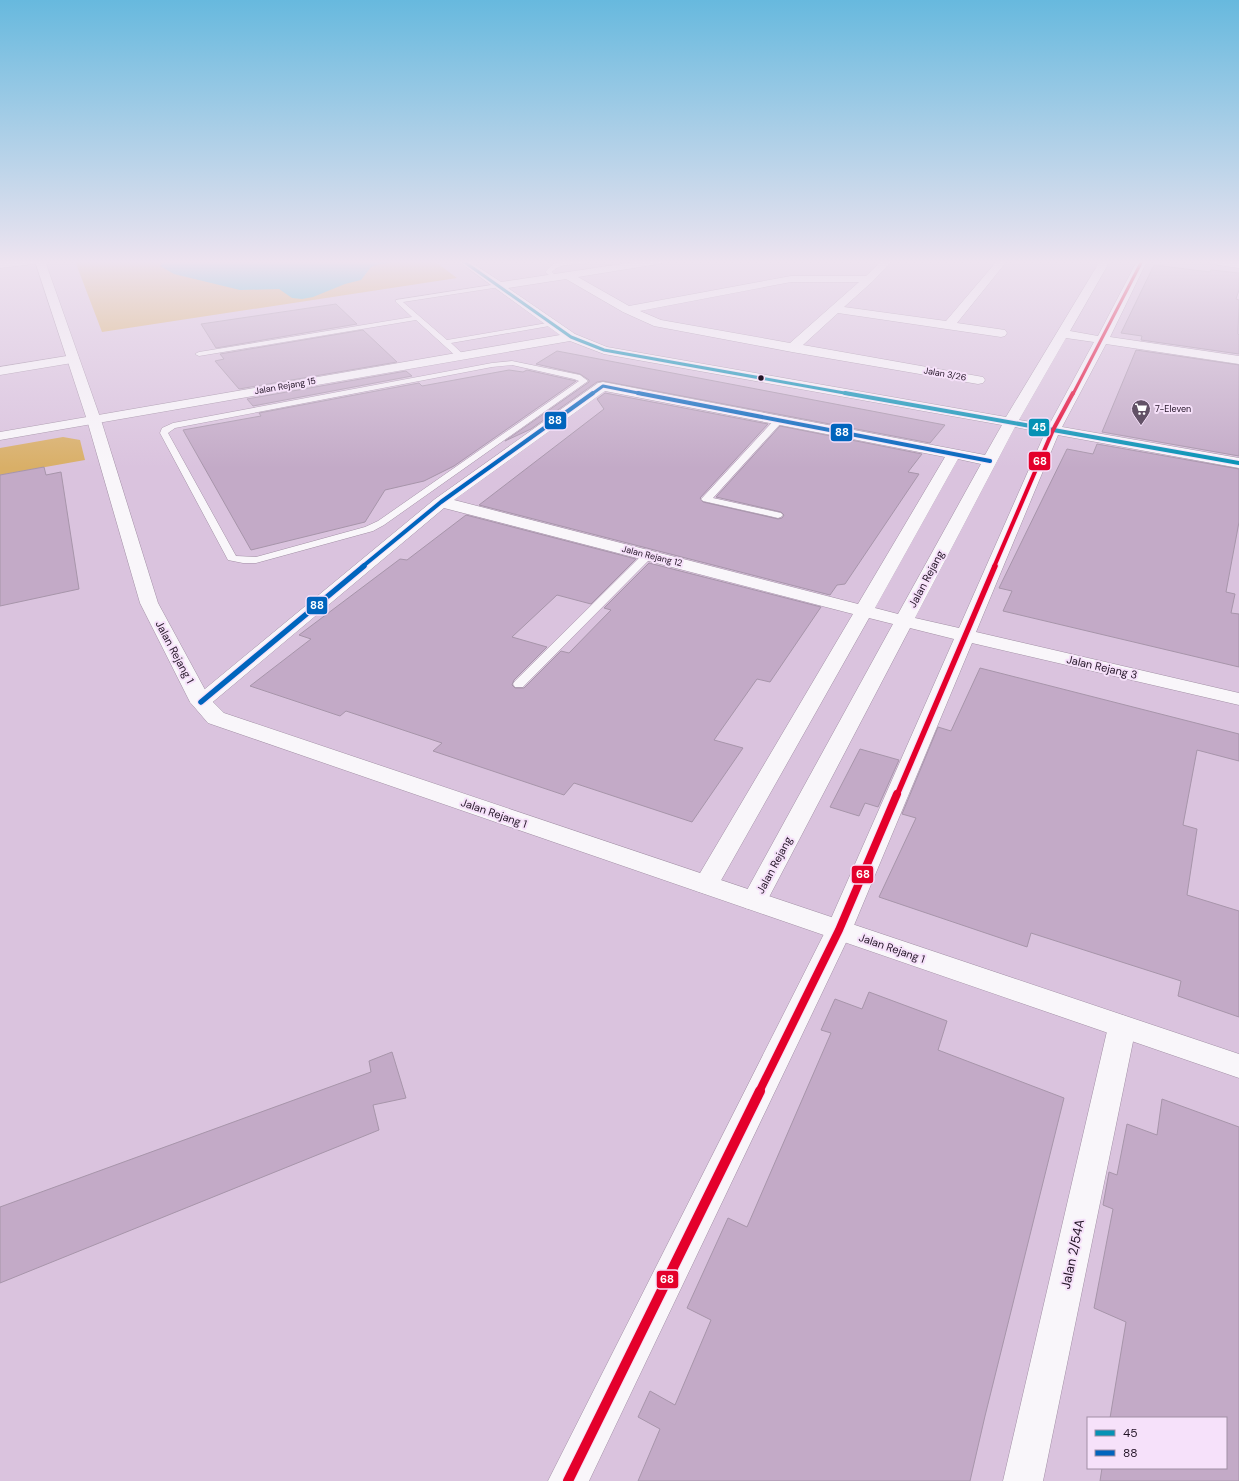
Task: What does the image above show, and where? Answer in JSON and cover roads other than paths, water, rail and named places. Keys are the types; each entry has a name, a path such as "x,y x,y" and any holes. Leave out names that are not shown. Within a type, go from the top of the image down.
{"street":[{"name":"Jalan Rejang 1","path":"63,330 94,420 149,603 201,702 216,718 1239,1066"},
{"path":"561,330 571,337 604,350 1239,464"},
{"name":"Jalan 3/26","path":"696,330 978,380"},
{"path":"792,348 811,330"},
{"path":"982,330 1001,333"},
{"name":"Jalan Rejang","path":"754,901 1010,423 1064,330"},
{"path":"568,1481 840,930 1053,430 1107,330"},
{"path":"1062,334 1239,360"},
{"name":"Jalan Rejang 15","path":"0,436 571,337"},
{"path":"1,367 73,360"},
{"path":"201,702 441,502 603,386 990,461"},
{"path":"706,885 954,454"},
{"name":"Jalan Rejang 12","path":"441,502 903,621"},
{"name":"Jalan Rejang 3","path":"903,621 1239,699"},
{"name":"Jalan 2/54A","path":"1023,1481 1122,1027"}],"lane":[{"path":"199,354 344,330"},
{"path":"432,330 461,356"},
{"path":"445,342 516,330"},
{"path":"501,364 519,365 577,377 584,381 381,523 369,529 256,560 232,558 164,433 165,430 173,426 315,399 501,364"},
{"path":"302,384 315,399"},
{"path":"778,515 706,499 779,420"},
{"path":"519,684 648,555"}],"place":[{"name":"7-Eleven","path":"1141,426"}]}
